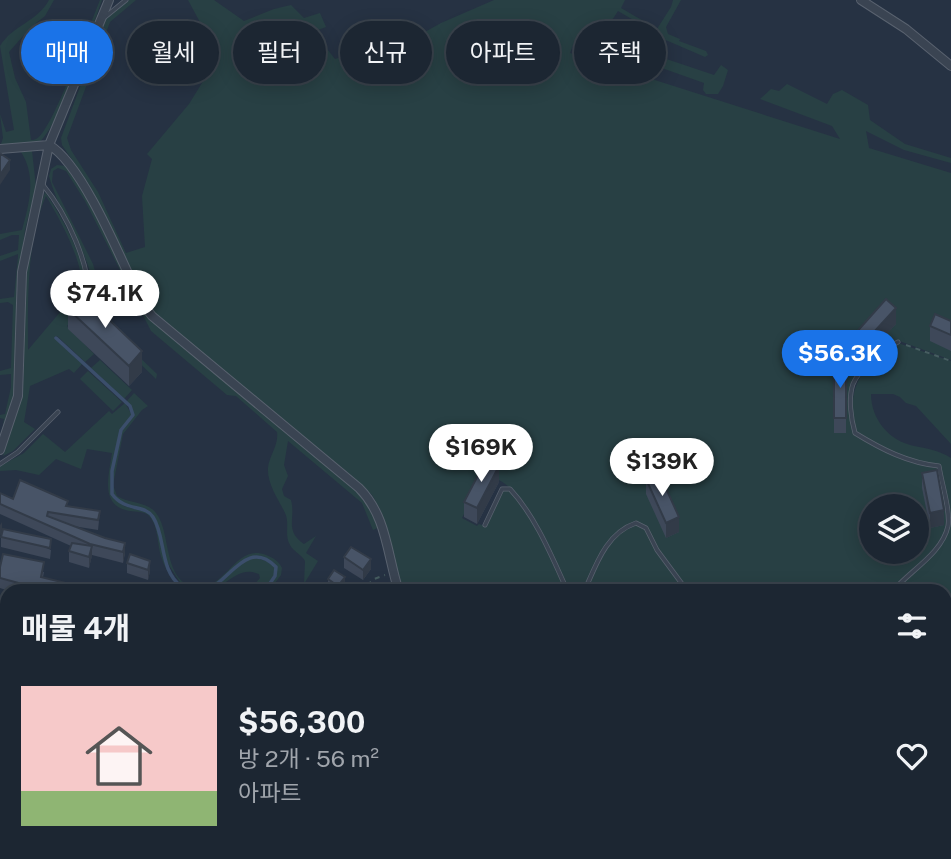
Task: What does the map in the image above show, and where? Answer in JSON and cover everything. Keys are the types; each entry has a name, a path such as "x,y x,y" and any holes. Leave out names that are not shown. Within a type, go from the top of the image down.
{"street":[{"path":"101,21 109,0"},
{"path":"863,2 877,0"},
{"path":"863,2 906,29 951,66"},
{"path":"0,450 18,396 22,272 29,232 49,145 75,84"},
{"path":"0,149 49,145 71,163 141,302 152,316 372,501 385,533 396,584"}],"lane":[{"path":"101,21 126,0"},
{"path":"41,183 53,197 78,249 87,275 87,308"},
{"path":"898,342 867,366 853,383 851,418 855,433 900,457 924,465 939,466 949,524 944,537 929,556 898,584"},
{"path":"0,464 18,452 58,412"},
{"path":"485,525 502,489 510,489 519,499 544,542 564,584"},
{"path":"588,584 609,541 625,526 636,523 646,528 657,550 682,584"}],"path":[{"path":"898,342 951,361"},
{"path":"369,584 374,579 393,573"}],"green space":[{"path":"49,0 54,0 45,16 39,21 28,21 38,14"},
{"path":"100,0 94,21 92,21"},
{"path":"129,0 136,0 111,21 105,21"},
{"path":"188,0 214,0 244,21 233,21 233,84 326,84 326,48 335,59 340,58 340,84 432,84 432,28 441,23 494,0 625,0 621,8 643,21 635,21 618,11 611,21 574,21 574,43 570,53 574,54 574,84 666,84 840,139 832,126 760,99 771,89 779,91 787,84 827,104 833,94 842,90 868,105 870,120 905,144 951,158 951,163 904,150 866,131 869,148 951,173 951,360 897,340 859,371 850,389 849,402 854,434 904,460 937,468 947,521 945,530 929,553 929,494 859,494 859,564 918,564 896,584 684,584 647,527 636,521 625,526 609,541 585,584 566,584 527,508 509,487 485,473 462,518 477,526 485,526 503,490 509,490 534,526 563,584 399,584 380,509 372,495 152,311 139,290 90,186 62,145 61,138 81,84 87,84 67,138 71,150 98,192 126,253 145,247 142,196 152,159 147,154 189,104 201,84 219,84 219,21 199,21"},
{"path":"673,0 681,0 666,27 666,21 662,21"},
{"path":"291,5 304,18 320,13 323,21 244,21"},
{"path":"21,26 21,38 9,52 15,78 26,102 31,140 43,132 67,84 71,84 58,114 39,143 0,147 3,138 0,114 6,132 14,130 0,46"},
{"path":"666,27 668,34 680,39 679,41 706,51 708,55 705,57 666,40"},
{"path":"666,59 714,75 721,65 728,70 718,94 706,94 703,90 704,83 666,69"},
{"path":"32,151 36,187 25,230 17,291 14,394 0,443 4,419 0,418 0,415 5,414 11,374 0,375 0,371 11,368 13,305 8,302 0,303 0,299 14,297 18,254 0,261 0,256 18,250 19,235 0,240 0,234 22,230 30,191 29,171 21,152"},
{"path":"57,165 66,166 88,200 140,305 353,487 369,505 380,527 373,530 362,503 288,441 284,465 288,476 282,489 284,496 291,500 292,529 304,544 316,536 306,553 318,561 304,584 305,561 288,541 286,517 268,474 277,432 236,396 227,395 151,331 85,201 66,171 58,168 53,171 52,182 105,289 106,325 157,374 156,379 93,318 94,297 86,261 49,176 51,169"},
{"path":"45,192 69,232 82,265 85,282 81,309 67,326 94,354 85,362 57,336 54,337 82,364 74,373 69,369 30,386 24,422 35,429 13,451 3,456 23,394 25,281 34,226","holes":["46,196 72,246 81,275 81,288 78,298 72,298 28,350 28,292 32,252 39,214"]},
{"path":"898,343 951,361 951,444 916,406 893,394 871,394 874,412 889,434 905,443 938,451 951,458 951,584 902,584 924,564 929,564 929,559 947,534 950,519 940,465 907,457 856,432 853,417 855,391 859,380 874,360"},
{"path":"100,360 132,390 124,399 91,368"},
{"path":"88,371 122,402 113,411 80,379"},
{"path":"134,393 148,406 123,434 113,485 117,496 148,506 156,513 161,522 173,568 178,577 187,584 181,584 165,559 154,517 145,510 119,502 112,494 113,472 122,431 133,415 126,402"},
{"path":"125,403 132,415 120,430 111,471 111,495 124,506 149,513 155,523 159,534 168,570 179,584 175,584 163,563 153,521 144,513 120,508 110,496 108,480 112,453 87,449 81,469 56,459 39,475 16,470 0,471 0,466 24,453 43,434 65,452 109,411 112,414"},
{"path":"636,524 645,529 681,584 589,584 610,542 617,534"},
{"path":"256,553 273,558 282,568 281,575 274,584 269,584 276,567 264,557 253,556 211,584 239,560"},
{"path":"253,557 275,567 274,575 268,584 255,584 260,578 259,574 251,572 217,584 240,563"}],"building":[{"path":"1,154 10,160 0,175 0,156"},
{"path":"82,294 142,351 129,366 68,309"},
{"path":"886,299 896,308 863,344 853,336"},
{"path":"935,314 951,321 951,335 930,326"},
{"path":"834,362 846,362 846,418 834,418"},
{"path":"486,460 499,466 477,508 464,502"},
{"path":"937,470 944,510 930,513 929,494 926,494 922,473"},
{"path":"659,473 679,517 666,523 646,479"},
{"path":"20,480 68,501 66,506 100,511 98,520 48,512 47,516 125,543 123,552 90,544 0,504 0,493 13,499"},
{"path":"3,529 51,539 50,548 1,537"},
{"path":"72,543 92,546 89,557 69,551"},
{"path":"351,547 371,559 363,570 344,557"},
{"path":"3,554 44,562 41,577 70,584 22,584 0,578"},
{"path":"130,554 150,561 148,570 127,563"},
{"path":"334,570 345,577 340,584 328,579"}],"waterway":[{"path":"56,338 130,406 133,415 121,430 112,471 112,494 117,500 145,510 153,517 160,534 166,563 179,584"},
{"path":"217,584 251,558 263,558 276,567 275,576 270,584"}]}
